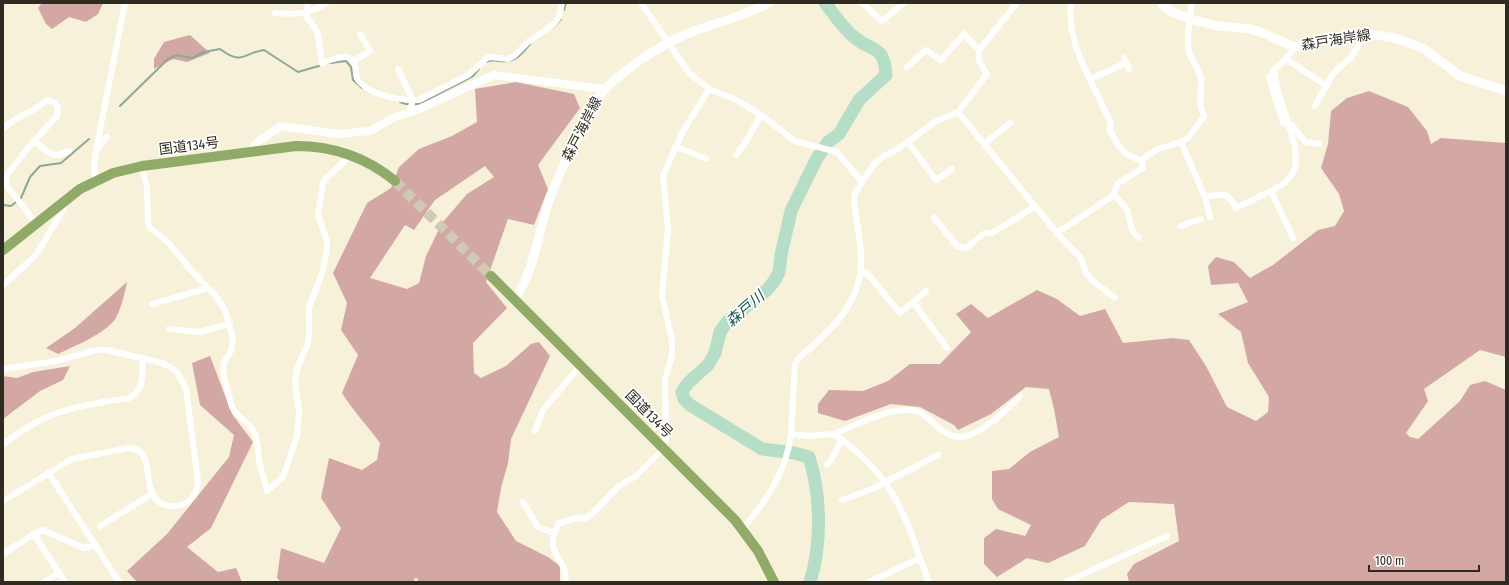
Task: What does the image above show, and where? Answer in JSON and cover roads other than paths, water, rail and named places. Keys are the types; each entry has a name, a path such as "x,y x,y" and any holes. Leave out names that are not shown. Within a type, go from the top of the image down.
{"highway":[{"name":"国道134号","path":"3,250 65,200 96,180 113,173 142,166 296,146 313,146 352,155 374,166 395,181"},
{"name":"国道134号","path":"491,276 743,529 762,557 774,582"}],"main road":[{"name":"森戸海岸線","path":"514,300 523,287 553,189 597,98 604,89 614,79 667,44 694,31 748,13 768,3"},
{"name":"森戸海岸線","path":"1161,3 1170,11 1190,19 1218,26 1263,33 1295,47 1327,39 1378,34 1409,42 1431,53 1460,76 1506,91"}],"street":[{"path":"96,180 94,164 96,150 125,3"},
{"path":"308,3 306,13 308,21 317,30 322,63 341,57 346,57 354,61"},
{"path":"275,13 294,15 306,13 311,12 327,3"},
{"path":"354,61 356,78 362,84 380,94 402,100 419,100 468,75 487,58 512,58 529,41 553,25 558,17 562,3"},
{"path":"641,3 667,44 689,73 709,89 735,99 761,115 795,141 834,151 842,156 862,182"},
{"path":"862,3 882,21 904,3"},
{"path":"743,529 770,493 784,469 792,434 795,364 800,357 838,322 858,283 860,270 854,201 855,193 874,164 884,156 908,142 933,123 958,112 987,74 980,63 978,56 979,50 999,22 1017,3"},
{"path":"1071,3 1069,18 1071,29 1090,79 1112,124 1109,130 1122,151 1128,156 1141,160"},
{"path":"1141,160 1158,149 1181,142 1189,137 1204,116 1200,107 1199,97 1201,81 1198,69 1190,56 1188,48 1192,3"},
{"path":"354,61 370,51 360,34"},
{"path":"907,67 926,50 941,60 964,34 979,50"},
{"path":"1314,106 1332,75 1352,56 1364,35"},
{"path":"1295,47 1286,59 1274,70 1270,77 1274,96 1283,122 1292,126 1305,142 1319,144"},
{"path":"1286,59 1326,86"},
{"path":"1090,79 1126,63"},
{"path":"398,69 413,101 410,111"},
{"path":"250,152 256,144 281,126 338,134 365,132 410,111 417,110 494,76 604,89"},
{"path":"566,582 564,569 554,552 551,543 559,523 580,518 583,519 591,515 606,497 619,486 636,476 664,448 666,436 665,380 672,356 672,340 662,296 668,229 663,176 682,133 709,89"},
{"path":"3,129 12,122 34,111 47,100 51,100 58,107 57,116 6,176 7,186 36,223"},
{"path":"958,112 1057,233 1081,258 1086,273 1092,280 1115,298"},
{"path":"736,155 748,140 761,115"},
{"path":"984,144 1010,123"},
{"path":"1205,196 1225,194 1230,196 1236,208 1284,183 1292,174 1296,165 1295,146 1288,124"},
{"path":"96,150 107,136"},
{"path":"35,142 54,155 60,156 69,151"},
{"path":"908,142 936,180 952,169"},
{"path":"1181,142 1205,196 1210,218"},
{"path":"676,146 706,158"},
{"path":"142,166 147,188 148,223 150,228 168,242 225,310 233,339 231,351 224,362 223,373 232,407 251,427 255,434 259,461 266,490 283,477 297,436 299,412 295,381 298,366 307,346 309,336 308,308 323,270 328,249 327,241 318,215 323,183 326,178 352,155"},
{"path":"1057,233 1114,195 1117,184 1144,168 1141,160"},
{"path":"1271,191 1293,238"},
{"path":"1114,195 1127,209 1132,230 1139,238"},
{"path":"3,285 36,256 63,210 65,200"},
{"path":"934,218 958,247 966,248 985,233 992,233 1036,206"},
{"path":"1181,226 1201,219"},
{"path":"860,270 867,273 900,313 926,291"},
{"path":"152,304 208,288"},
{"path":"913,302 947,348"},
{"path":"169,329 199,332 230,324"},
{"path":"3,369 56,361 96,350 107,350 143,358 172,368 184,381 188,397 198,481 197,489 193,497 186,503 177,507 161,504 152,494 146,460 141,452 133,448 72,458 3,501"},
{"path":"3,444 35,423 56,413 68,409 129,398 135,395 142,385 143,358"},
{"path":"535,431 543,410 580,366"},
{"path":"792,434 809,436 834,434 871,417 904,411 919,412 942,430 953,436 963,437 977,431 998,417 1020,396"},
{"path":"834,434 869,464 885,483 899,506 929,582"},
{"path":"827,466 832,460 842,440"},
{"path":"842,500 885,483 938,456"},
{"path":"48,472 119,582"},
{"path":"100,526 152,494"},
{"path":"523,502 538,527 554,533"},
{"path":"3,554 34,534 43,530 84,548 96,545"},
{"path":"34,534 65,582"},
{"path":"1066,582 1167,536"},
{"path":"869,582 920,558"},
{"path":"44,582 59,573"}],"waterway":[{"path":"564,10 566,3"},
{"name":"森戸川","path":"810,582 817,552 818,503 809,457 794,453 762,449 690,405 684,399 682,392 688,383 708,365 715,353 720,332 728,321 767,290 775,280 779,272 781,255 791,211 816,160 828,142 839,134 859,100 886,75 885,65 880,54 854,37 842,25 825,3"},
{"path":"553,28 561,19"},
{"path":"486,62 492,60 513,60 517,58 530,44"},
{"path":"120,106 168,59 177,55 192,58 204,52 220,49 233,57 238,58 264,50 298,72 322,65"},
{"path":"330,63 346,61 351,67 353,80 362,88"},
{"path":"400,102 406,104 419,104 473,76 479,69"},
{"path":"3,205 11,206 21,198 30,177 40,166 61,163 89,139"}],"tunnel":[{"path":"395,181 491,276"}]}
